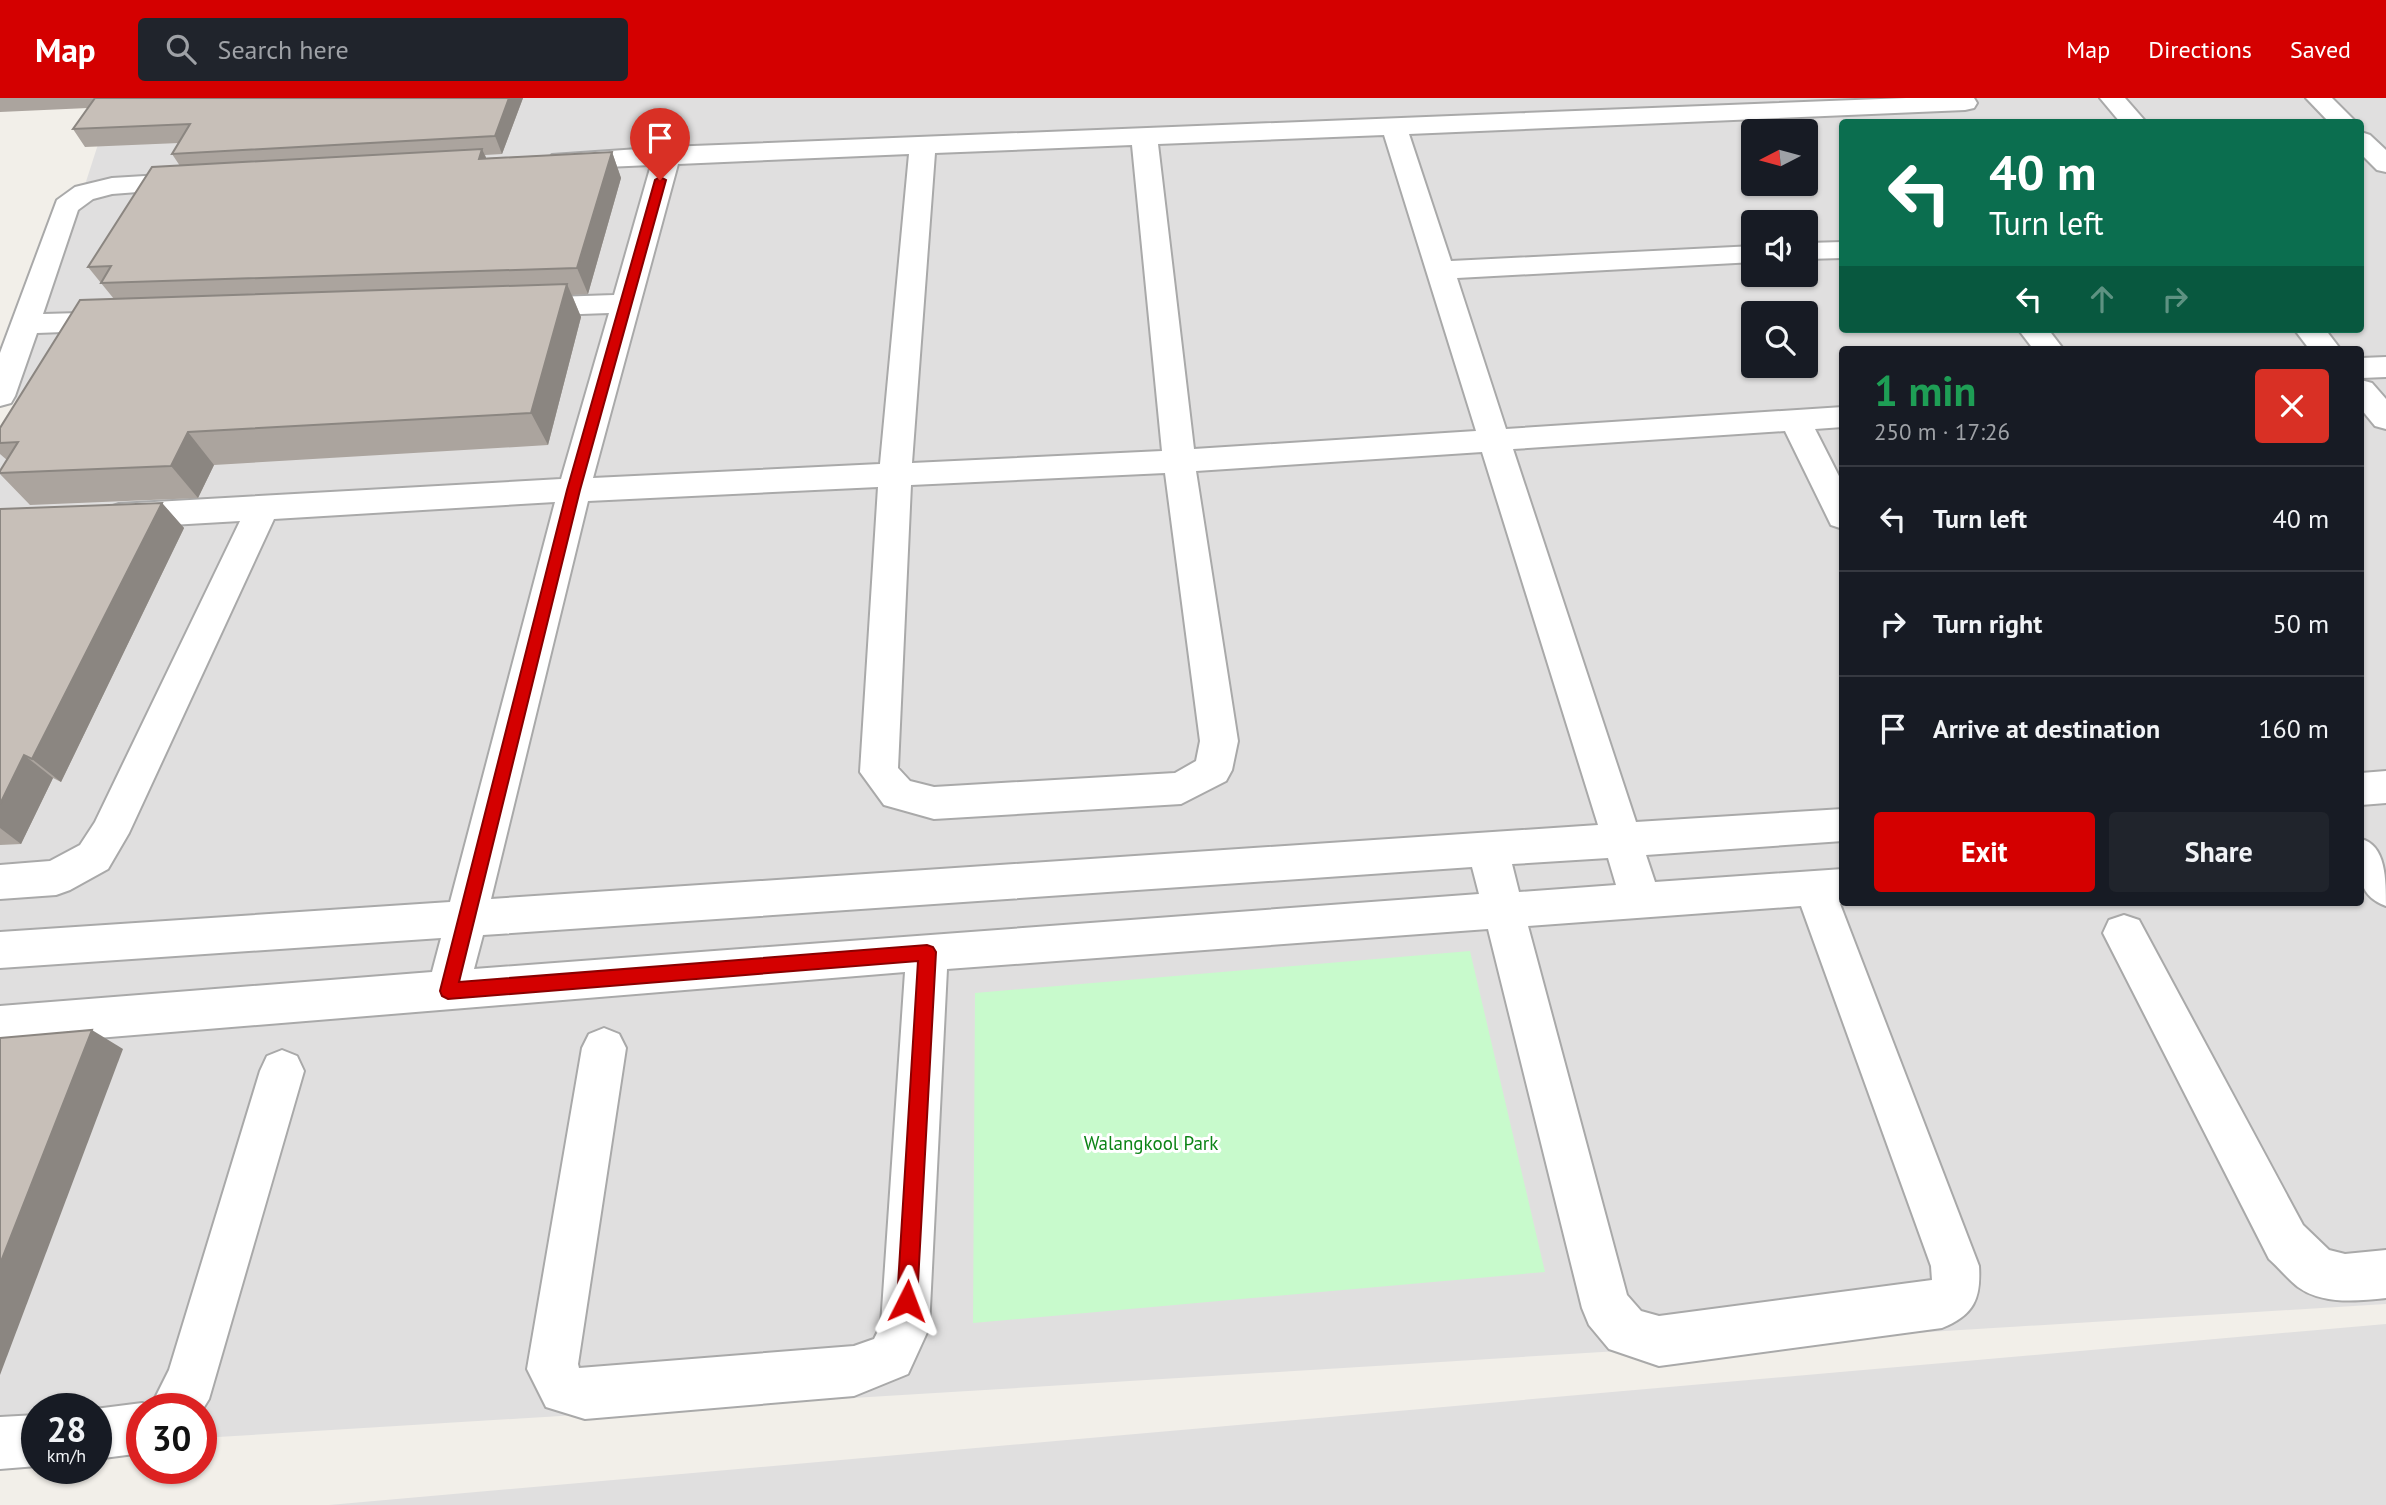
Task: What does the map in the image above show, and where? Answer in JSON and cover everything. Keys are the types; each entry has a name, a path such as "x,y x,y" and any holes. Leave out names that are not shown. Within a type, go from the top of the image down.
{"street":[{"path":"2112,98 2130,119"},
{"path":"2318,98 2340,119"},
{"path":"542,162 1144,136 1876,115 1965,103"},
{"path":"1395,128 1641,900"},
{"path":"923,146 895,474 878,772 898,794 934,803 1181,788 1213,769 1219,741 1180,461 1144,136"},
{"path":"2364,143 2386,164"},
{"path":"448,991 574,490 667,155"},
{"path":"0,396 66,206 84,193 111,186 223,180"},
{"path":"1818,251 1839,250"},
{"path":"1441,270 1741,255"},
{"path":"500,308 625,304"},
{"path":"26,324 151,320"},
{"path":"2364,368 2386,367"},
{"path":"2364,393 2386,419"},
{"path":"83,517 262,510 574,490 1180,461 1839,417"},
{"path":"1796,420 1839,509"},
{"path":"0,882 57,878 93,857 109,833 262,510"},
{"path":"2364,789 2386,787"},
{"path":"0,950 1839,825"},
{"path":"0,1026 927,952 1504,909 1828,887 1955,1266 1956,1289 1942,1304 1659,1340 1626,1332 1606,1308 1504,909 1488,850"},
{"path":"2370,854 2386,889"},
{"path":"2124,933 2286,1242 2316,1271 2346,1278 2386,1275"},
{"path":"604,1048 552,1369 564,1389 584,1394 853,1371 891,1357 905,1328 927,952"},
{"path":"184,1393 191,1381 282,1071"},
{"path":"0,1443 21,1441"}],"shaded area":[{"path":"184,98 2386,98 2386,1304 217,1437 217,1393 126,1393 126,1421 112,1432 112,1393 21,1393 21,1449 0,1450 0,439 3,439 112,101"},
{"path":"2386,1324 2386,1505 329,1505"}],"green space":[{"name":"Walangkool Park","path":"1470,951 1545,1272 973,1323 975,993"}],"building":[{"path":"95,98 509,98 495,136 172,154 190,124 73,129"},
{"path":"482,149 479,159 612,152 577,268 101,283 111,266 88,267 152,167"},
{"path":"567,284 531,413 188,432 171,466 0,473 18,442 0,443 0,428 80,300"},
{"path":"162,503 32,759 24,755 0,804 0,509"},
{"path":"92,1030 0,1264 0,1038"}],"route":[{"path":"660,180 574,490 448,991 927,952 907,1301"}]}
